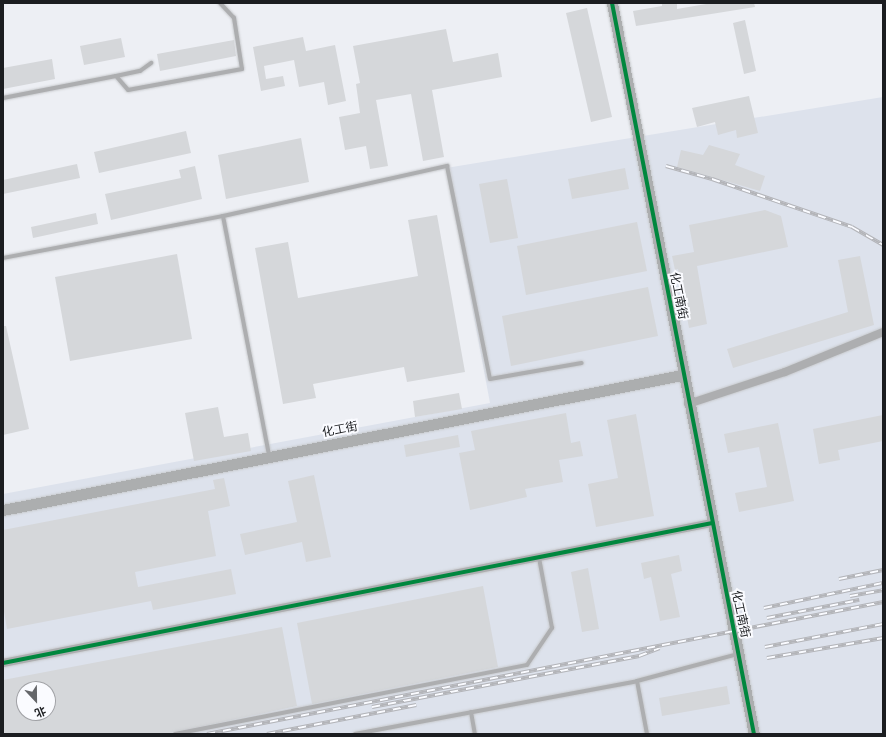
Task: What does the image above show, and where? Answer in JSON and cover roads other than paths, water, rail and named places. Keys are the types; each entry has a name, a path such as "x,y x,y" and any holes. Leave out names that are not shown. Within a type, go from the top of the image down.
{"street":[{"name":"化工南街","path":"612,3 682,375 754,734"},
{"path":"688,404 785,372 883,332"},
{"name":"化工街","path":"3,510 682,375"},
{"path":"3,663 712,523"}],"lane":[{"path":"116,76 128,90 242,69 234,18 220,3"},
{"path":"3,98 140,71 151,63"},
{"path":"3,258 223,216 447,166 490,379 582,363"},
{"path":"223,216 269,457"},
{"path":"175,734 527,664 552,628 539,557"},
{"path":"355,734 636,681 738,654"},
{"path":"636,681 647,734"},
{"path":"471,712 475,734"}],"railway":[{"path":"666,166 712,179 852,227 883,245"},
{"path":"839,579 883,570"},
{"path":"764,608 883,583"},
{"path":"850,596 883,590"},
{"path":"767,618 859,600"},
{"path":"207,734 883,602"},
{"path":"765,647 883,624"},
{"path":"767,658 883,638"},
{"path":"372,707 639,656 660,648"},
{"path":"267,734 416,705"}]}
